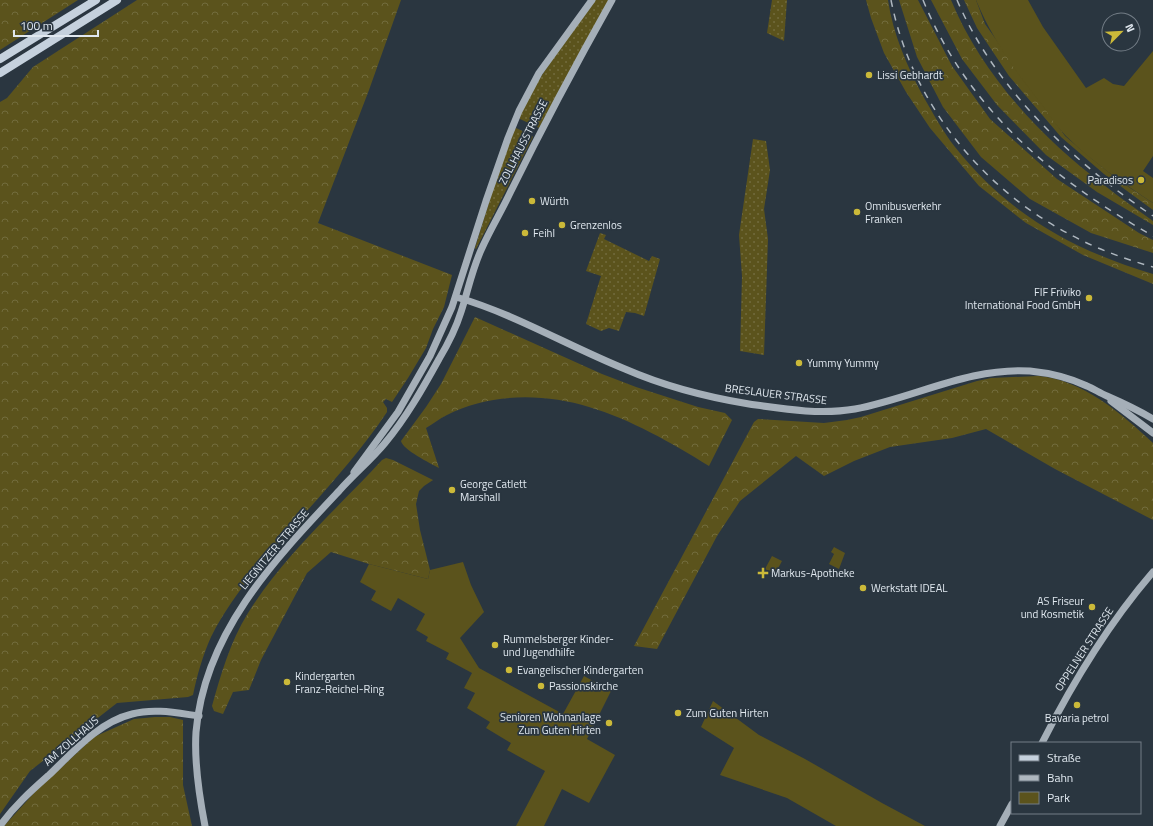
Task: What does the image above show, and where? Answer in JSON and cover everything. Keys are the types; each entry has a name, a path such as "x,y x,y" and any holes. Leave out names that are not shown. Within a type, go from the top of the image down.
{"main road":[{"path":"0,59 96,0"},
{"path":"0,73 117,0"},
{"name":"ZOLLHAUSSTRASSE","path":"456,297 508,138 524,99 539,73 592,0"},
{"name":"ZOLLHAUSSTRASSE","path":"465,300 479,254 540,134 612,0"},
{"path":"471,252 479,254"},
{"name":"BRESLAUER STRASSE","path":"456,297 482,305 511,317 609,363 646,378 685,390 748,404 812,411 844,410 869,406 978,374 1015,371 1042,372 1061,377 1086,386 1128,405 1153,419"},
{"name":"LIEGNITZER STRASSE","path":"350,479 398,412 416,383 437,342 456,297"},
{"name":"LIEGNITZER STRASSE","path":"205,826 198,793 196,734 202,700 211,668 226,634 238,612 271,566 350,479 368,463 386,442 412,406 450,339 465,300"},
{"name":"BRESLAUER STRASSE","path":"1103,395 1153,433"},
{"name":"OPPELNER STRASSE","path":"1043,742 1075,681 1094,650 1124,607 1153,572"},
{"name":"AM ZOLLHAUS","path":"0,826 12,810 26,796 85,741 111,722 145,711 164,711 199,716"},
{"path":"1000,826 1011,806"}],"green space":[{"path":"0,0 78,0 0,50"},
{"path":"137,0 401,0 369,90 318,223 452,275 444,307 433,329 426,348 408,378 392,402 386,399 383,402 387,408 387,412 362,447 249,578 225,612 208,644 200,665 193,695 188,697 117,703 30,771 0,814 0,102 7,98 33,67"},
{"path":"592,0 610,0 539,128 520,119 518,116 524,102"},
{"path":"772,0 787,0 784,41 767,33"},
{"path":"866,0 888,0 897,37 917,85 946,135 975,171 997,192 1044,227 1069,241 1096,253 1153,274 1153,284 1083,255 1026,223 979,186 930,128 906,92 884,53"},
{"path":"899,0 918,0 952,66 990,119 1057,179 1139,233 1153,240 1153,253 1091,233 1030,199 981,157 943,107 917,57"},
{"path":"931,0 951,0 979,53 1015,102 1058,147 1110,190 1153,221 1153,225 1097,192 1046,155 997,105 962,59"},
{"path":"964,0 976,0 985,24 1065,136 1121,182 1153,203 1153,210 1104,174 1061,137 1009,76 977,28"},
{"path":"976,0 1028,0 1043,27 1086,88 1104,78 1113,84 1124,86 1153,51 1153,156 1143,171 1153,178 1153,203 1097,163 1063,133 1005,55 989,28"},
{"path":"516,128 533,137 476,249 475,248 508,140"},
{"path":"753,139 766,141 770,170 764,209 768,239 764,355 740,351 742,276 739,235"},
{"path":"600,233 606,235 604,239 649,261 652,256 660,259 644,316 626,312 619,331 609,328 601,331 586,324 601,276 586,271"},
{"path":"475,317 602,374 636,387 698,407 725,413 732,420 709,466 666,440 620,418 572,402 535,398 499,399 481,402 444,416 426,428 439,468 417,456 403,445 401,441 441,384"},
{"path":"1038,376 1055,379 1086,391 1128,420 1153,443 1153,520 1055,469 986,429 952,438 890,447 854,461 824,476 796,456 740,501 717,536 657,649 634,646 754,422 758,419 824,423 847,420 977,381 991,378"},
{"path":"386,458 433,480 419,491 416,504 420,530 430,570 428,579 369,564 331,552 307,573 261,660 249,690 233,692 223,714 214,711 212,706 231,647 248,613 262,592 294,552 382,460"},
{"path":"834,547 845,553 839,569 829,564 834,554 831,552"},
{"path":"772,556 782,561 775,574 765,569"},
{"path":"463,562 471,585 484,612 460,638 479,668 563,714 584,676 611,691 587,739 615,755 589,803 562,789 544,826 516,826 545,771 507,750 511,743 486,728 490,722 467,708 475,693 464,688 472,673 446,659 449,653 426,641 428,637 416,630 425,614 398,598 391,611 371,600 376,591 360,582 369,564 428,579 430,570"},
{"path":"713,701 759,735 925,826 836,826 787,798 720,775 734,748 701,727"},
{"path":"170,717 183,720 183,785 192,826 4,826 35,792 94,737 134,719"}],"railway":[{"path":"891,0 901,37 915,73 933,106 954,138 979,167 1007,193 1038,216 1071,235 1111,253 1153,267"},
{"path":"923,0 942,39 964,75 989,108 1017,138 1081,191 1153,236"},
{"path":"957,0 973,33 993,64 1040,122 1066,148 1094,172 1153,216"}],"place":[{"name":"Lissi Gebhardt","path":"869,75"},
{"name":"Paradisos","path":"1141,180"},
{"name":"Würth","path":"532,201"},
{"name":"Omnibusverkehr Franken","path":"857,212"},
{"name":"Grenzenlos","path":"562,225"},
{"name":"Feihl","path":"525,233"},
{"name":"FIF Friviko International Food GmbH","path":"1089,298"},
{"name":"Yummy Yummy","path":"799,363"},
{"name":"George Catlett Marshall","path":"452,490"},
{"name":"Markus-Apotheke","path":"763,573"},
{"name":"Werkstatt IDEAL","path":"863,588"},
{"name":"AS Friseur und Kosmetik","path":"1092,607"},
{"name":"Rummelsberger Kinder- und Jugendhilfe","path":"495,645"},
{"name":"Evangelischer Kindergarten","path":"509,670"},
{"name":"Kindergarten Franz-Reichel-Ring","path":"287,682"},
{"name":"Passionskirche","path":"541,686"},
{"name":"Bavaria petrol","path":"1077,705"},
{"name":"Zum Guten Hirten","path":"678,713"},
{"name":"Senioren Wohnanlage Zum Guten Hirten","path":"609,723"}]}
